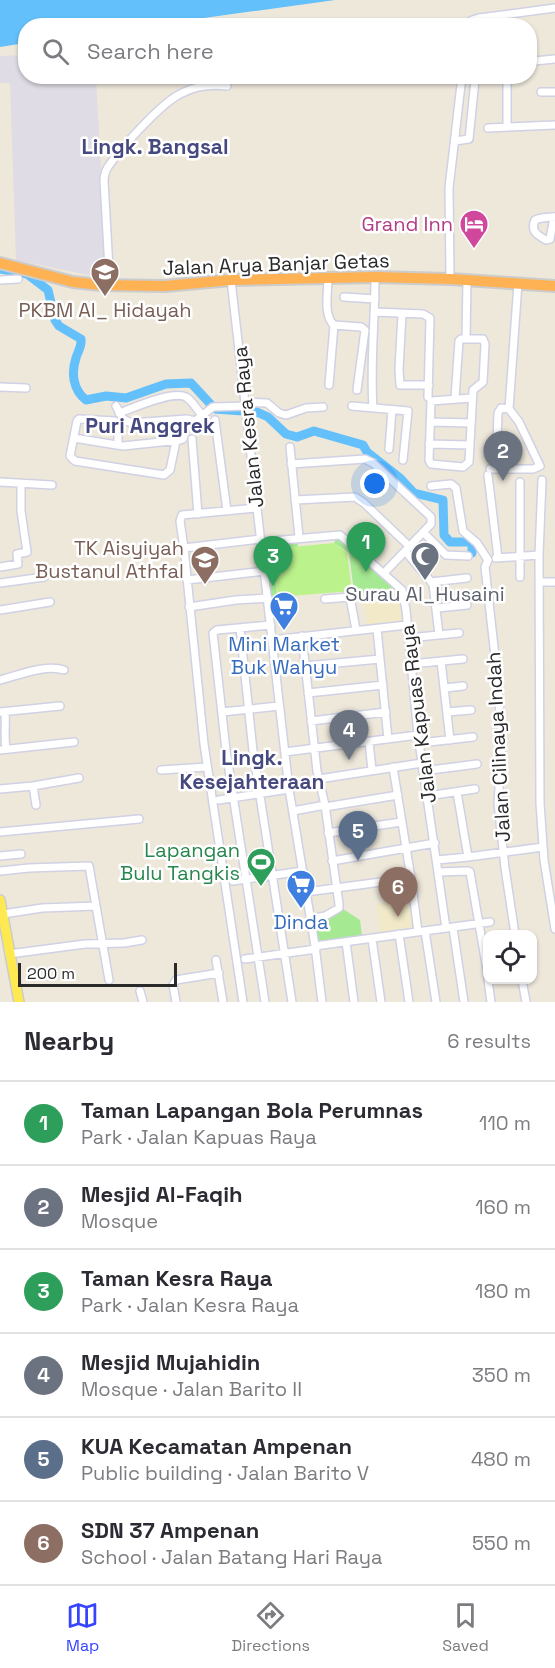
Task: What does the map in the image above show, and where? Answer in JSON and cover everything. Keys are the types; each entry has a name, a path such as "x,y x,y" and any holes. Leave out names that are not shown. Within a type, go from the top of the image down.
{"highway":[{"name":"Jalan Arya Banjar Getas","path":"0,263 82,284 165,286 231,280 375,277 555,286"}],"main road":[{"path":"0,900 18,1002"}],"street":[{"path":"478,18 555,8"},
{"path":"537,61 555,59"},
{"path":"450,279 449,204 461,84"},
{"path":"455,141 469,139 475,84"},
{"path":"507,84 507,127"},
{"path":"110,285 104,181 108,166 170,99 201,87 227,86"},
{"path":"541,92 555,92"},
{"path":"489,128 555,125"},
{"path":"374,408 372,363 375,277"},
{"path":"328,278 328,313 334,325 329,385"},
{"path":"0,280 18,279"},
{"name":"Jalan Kesra Raya","path":"231,280 279,706 293,811 316,948 322,1002"},
{"path":"466,339 467,280"},
{"path":"491,471 540,466 519,422 509,409 518,283"},
{"path":"344,297 375,299"},
{"path":"374,312 423,314 430,318 428,397"},
{"path":"402,314 400,384 429,385"},
{"path":"334,325 359,327 365,330 357,390"},
{"path":"455,398 458,343 461,339 482,338 485,344 483,382 474,388 472,398 469,460 465,466 432,464 429,460 431,402 472,398"},
{"path":"0,387 26,388"},
{"path":"183,396 188,399 199,418 131,423 125,420 118,410 154,400 183,396"},
{"path":"74,438 118,445 176,441 182,439 185,429 213,407 267,403 279,413 286,415 306,408 323,407"},
{"path":"352,406 411,411 403,460"},
{"path":"498,558 491,471 498,413 501,408 509,409"},
{"path":"389,449 392,410"},
{"path":"118,445 116,422 79,419 69,454 75,460 165,475 170,470 176,441"},
{"path":"215,420 227,511"},
{"path":"430,422 471,423"},
{"path":"192,439 198,513"},
{"path":"429,444 470,445"},
{"path":"290,447 299,537"},
{"path":"291,464 358,458 367,460 432,518 432,523 384,573"},
{"path":"542,480 539,555 540,803 543,847 555,929"},
{"path":"0,482 52,485"},
{"path":"519,482 520,577"},
{"path":"0,567 18,564 17,553 27,552 21,512 21,483"},
{"path":"430,486 451,484 456,488 463,531 477,543 488,560 519,555 539,555"},
{"path":"295,500 355,497 364,503 407,549 434,586 439,635"},
{"path":"243,1002 207,767 189,607 187,548 180,516 256,508"},
{"path":"423,532 446,555 468,556"},
{"name":"Jalan Kapuas Raya","path":"187,548 340,535 402,590 405,597 423,771 439,872 464,1002"},
{"name":"Jalan Cilinaya Indah","path":"488,560 484,567 497,674 502,742 498,803 514,930"},
{"path":"187,580 264,570"},
{"path":"0,583 44,577"},
{"path":"431,582 467,578"},
{"path":"540,584 555,582"},
{"path":"325,598 350,597 356,630"},
{"path":"189,607 268,598"},
{"path":"0,610 50,602"},
{"path":"437,608 467,605"},
{"path":"264,1002 233,798 213,633 217,630 271,625"},
{"path":"272,640 407,625"},
{"path":"240,628 248,709 292,1002"},
{"path":"377,628 388,739"},
{"path":"408,638 459,633"},
{"path":"302,636 314,748 325,806 339,908 325,916 310,919"},
{"path":"305,666 380,659"},
{"path":"411,664 463,659"},
{"path":"441,661 450,740"},
{"path":"0,680 36,671 57,668 64,670"},
{"path":"308,693 383,685"},
{"path":"445,688 463,686"},
{"path":"60,706 3,712 6,728 3,749 74,742"},
{"path":"222,712 279,706"},
{"path":"447,712 471,710"},
{"path":"311,721 386,712"},
{"path":"285,752 418,735"},
{"path":"420,743 473,737"},
{"path":"369,742 372,770"},
{"path":"319,778 422,763"},
{"path":"423,771 477,764"},
{"path":"161,770 207,767"},
{"path":"393,767 405,848 436,1002"},
{"path":"0,789 79,778"},
{"path":"33,786 36,805"},
{"path":"219,800 290,789"},
{"path":"427,796 475,789"},
{"path":"457,792 468,856"},
{"path":"293,811 398,795"},
{"path":"0,832 140,819"},
{"path":"328,833 401,822"},
{"path":"332,861 435,843"},
{"path":"437,860 543,847"},
{"path":"0,856 21,854"},
{"path":"0,871 89,866 109,980"},
{"path":"233,880 303,871"},
{"path":"439,872 470,872 483,947"},
{"path":"306,892 411,878"},
{"path":"3,914 42,908 96,906"},
{"path":"245,959 490,922"},
{"path":"399,934 409,1002"},
{"path":"372,939 381,1002"},
{"path":"9,954 142,940"},
{"path":"346,942 354,1002"},
{"path":"216,960 223,1002"},
{"path":"176,1002 173,986 175,981 219,973"},
{"path":"489,984 491,1002"},
{"path":"523,984 526,1002"},
{"path":"140,991 142,1002"}],"shaded area":[{"path":"18,55 18,84 96,84 107,276 93,276 16,260 10,83 0,83 0,56"},
{"path":"401,590 405,622 367,626 363,594"},
{"path":"416,898 420,931 381,936 376,904"}],"green space":[{"path":"338,534 397,588 354,592 349,553 334,543"},
{"path":"297,538 298,547 272,549 278,602 272,603 263,541"},
{"path":"334,543 347,553 352,591 278,597 272,549"},
{"path":"343,909 360,920 363,944 315,949 312,919"}],"water":[{"path":"0,0 335,0 204,18 18,18 18,44 0,47"}],"waterway":[{"path":"0,269 27,274 48,290 55,320 59,326 81,339 74,364 74,375 78,391 86,400 106,396 126,398 166,384 191,383 215,409 257,412 268,417 286,434 297,437 314,431 363,445 367,452 400,478 414,493 443,500 444,535 450,542 472,542 472,553"}],"place":[{"name":"Grand Inn","path":"474,250"},
{"name":"PKBM Al_ Hidayah","path":"105,298"},
{"name":"Mesjid Al-Faqih","path":"503,481"},
{"name":"Taman Lapangan Bola Perumnas","path":"366,572"},
{"name":"Surau Al_Husaini","path":"425,582"},
{"name":"TK Aisyiyah Bustanul Athfal","path":"205,586"},
{"name":"Taman Kesra Raya","path":"273,586"},
{"name":"Mini Market Buk Wahyu","path":"284,632"},
{"name":"Mesjid Mujahidin","path":"349,760"},
{"name":"KUA Kecamatan Ampenan","path":"358,861"},
{"name":"Lapangan Bulu Tangkis","path":"261,888"},
{"name":"Dinda","path":"301,910"},
{"name":"SDN 37 Ampenan","path":"398,917"}],"district":[{"name":"Lingk. Bangsal","path":"155,147"},
{"name":"Puri Anggrek","path":"150,426"},
{"name":"Lingk. Kesejahteraan","path":"252,770"}]}
